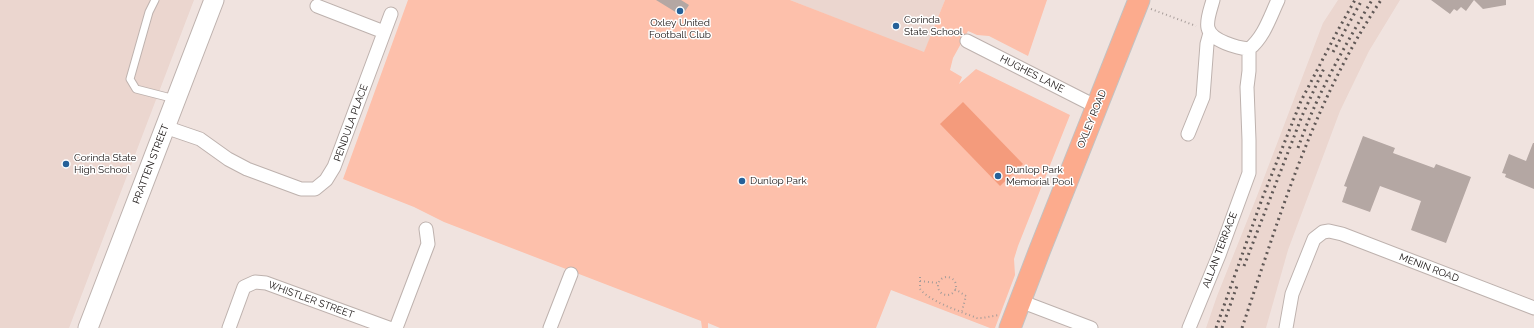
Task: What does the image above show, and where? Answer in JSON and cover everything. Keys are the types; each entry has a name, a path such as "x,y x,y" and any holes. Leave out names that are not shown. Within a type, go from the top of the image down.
{"main road":[{"name":"OXLEY ROAD","path":"1006,322 1020,301 1097,107 1145,4"}],"street":[{"name":"PRATTEN STREET","path":"88,328 214,0"},
{"path":"1188,134 1203,97 1210,10 1213,0"},
{"path":"1209,30 1218,40 1240,48 1249,49 1261,36 1278,0"},
{"path":"317,6 384,32"},
{"name":"PENDULA PLACE","path":"165,127 200,139 228,159 247,169 301,189 315,189 326,180 334,167 391,14"},
{"name":"HUGHES LANE","path":"967,41 1097,107"},
{"name":"ALLAN TERRACE","path":"1190,328 1249,172 1247,87 1249,49"},
{"path":"396,328 428,244 426,229"},
{"name":"MENIN ROAD","path":"1286,328 1292,294 1314,239 1323,232 1329,231 1342,234 1534,308"},
{"path":"550,328 571,274"},
{"name":"WHISTLER STREET","path":"229,328 244,287 255,282 266,283 389,328"},
{"path":"1020,301 1092,328"}],"lane":[{"path":"155,0 149,12 130,79 136,89 175,99"}],"path":[{"path":"1145,4 1209,30"},
{"path":"920,277 920,289 927,296 982,318 998,314 1006,322"},
{"path":"920,281 938,283 945,277 951,278 955,283 955,289 950,295 944,295 939,292 938,283"},
{"path":"955,289 966,296 962,311"}],"shaded area":[{"name":"Corinda State High School","path":"0,0 194,0 69,328 0,328"},
{"name":"Dunlop Park","path":"408,0 790,0 924,52 945,0 1047,0 1028,56 989,36 977,35 968,31 953,58 950,70 962,77 959,84 976,69 1070,115 1018,246 1014,259 1015,275 995,328 990,328 891,290 876,328 720,328 708,323 708,328 702,328 701,321 444,222 414,207 343,179"},
{"name":"Corinda State School","path":"790,0 945,0 924,53"},
{"path":"1338,0 1400,0 1369,51 1340,111 1288,250 1266,328 1206,328 1323,23"},
{"path":"963,102 1023,164 1000,186 940,124"}],"building":[{"name":"Oxley United Football Club","path":"656,0 681,0 689,5 682,16"},
{"path":"1431,0 1474,0 1466,11 1461,7 1457,11 1454,9 1450,14"},
{"path":"1474,0 1506,0 1506,5 1483,9"},
{"path":"1363,136 1395,148 1393,153 1434,168 1436,164 1471,177 1446,243 1411,230 1421,201 1380,186 1370,212 1342,202 1347,187 1344,186"},
{"path":"1533,143 1534,189 1505,177 1506,174 1502,173 1509,154 1526,161"}],"railway":[{"path":"1216,328 1262,199 1301,101 1355,0"},
{"path":"1333,52 1362,0"},
{"path":"1298,148 1322,91 1372,0"},
{"path":"1242,328 1285,201 1318,118 1336,78 1357,38 1381,0"},
{"path":"1244,266 1302,116 1325,66"},
{"path":"1222,328 1238,283"}],"place":[{"name":"Oxley United Football Club","path":"680,11"},
{"name":"Corinda State School","path":"896,26"},
{"name":"Corinda State High School","path":"66,164"},
{"name":"Dunlop Park Memorial Pool","path":"998,176"},
{"name":"Dunlop Park","path":"742,181"}]}
